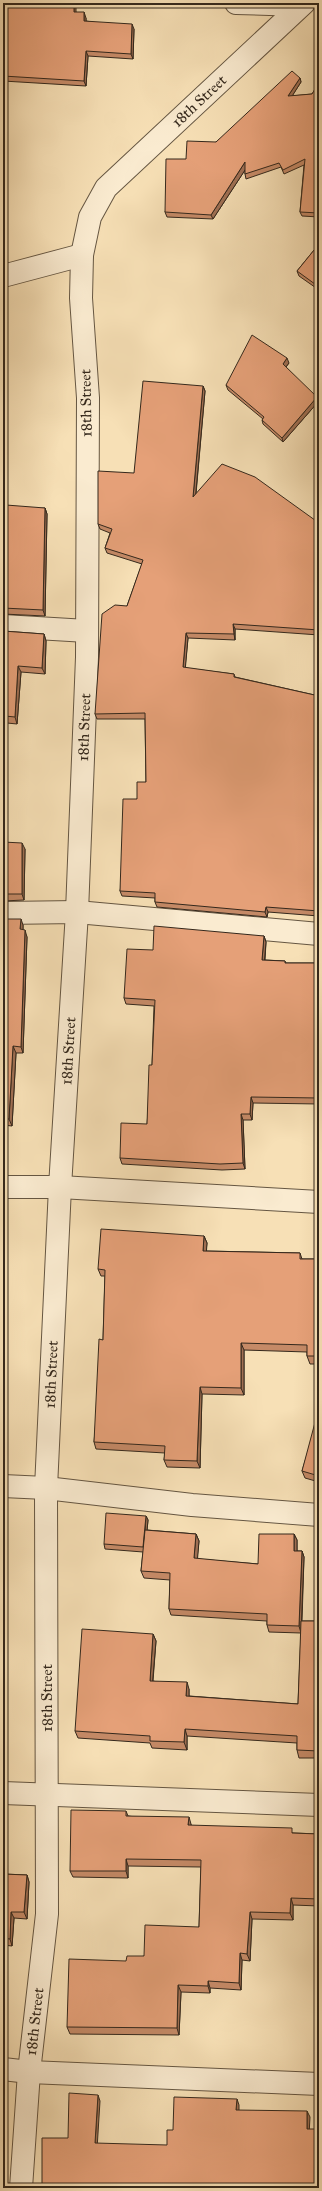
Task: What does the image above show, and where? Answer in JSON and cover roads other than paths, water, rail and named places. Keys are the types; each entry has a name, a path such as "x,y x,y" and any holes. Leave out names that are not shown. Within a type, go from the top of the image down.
{"street":[{"path":"236,3 303,4"},
{"name":"18th Street","path":"21,2188 29,2072 47,1914 46,1488 60,1187 77,912 86,631 88,398 81,298 82,255 90,217 106,188 303,4"},
{"path":"3,276 82,255"},
{"path":"3,626 86,631"},
{"path":"3,913 77,912 319,934"},
{"path":"3,1187 60,1187 319,1202"},
{"path":"3,1486 46,1488 192,1505 319,1515"},
{"path":"3,1793 319,1805"},
{"path":"3,2069 29,2072 319,2084"}]}
